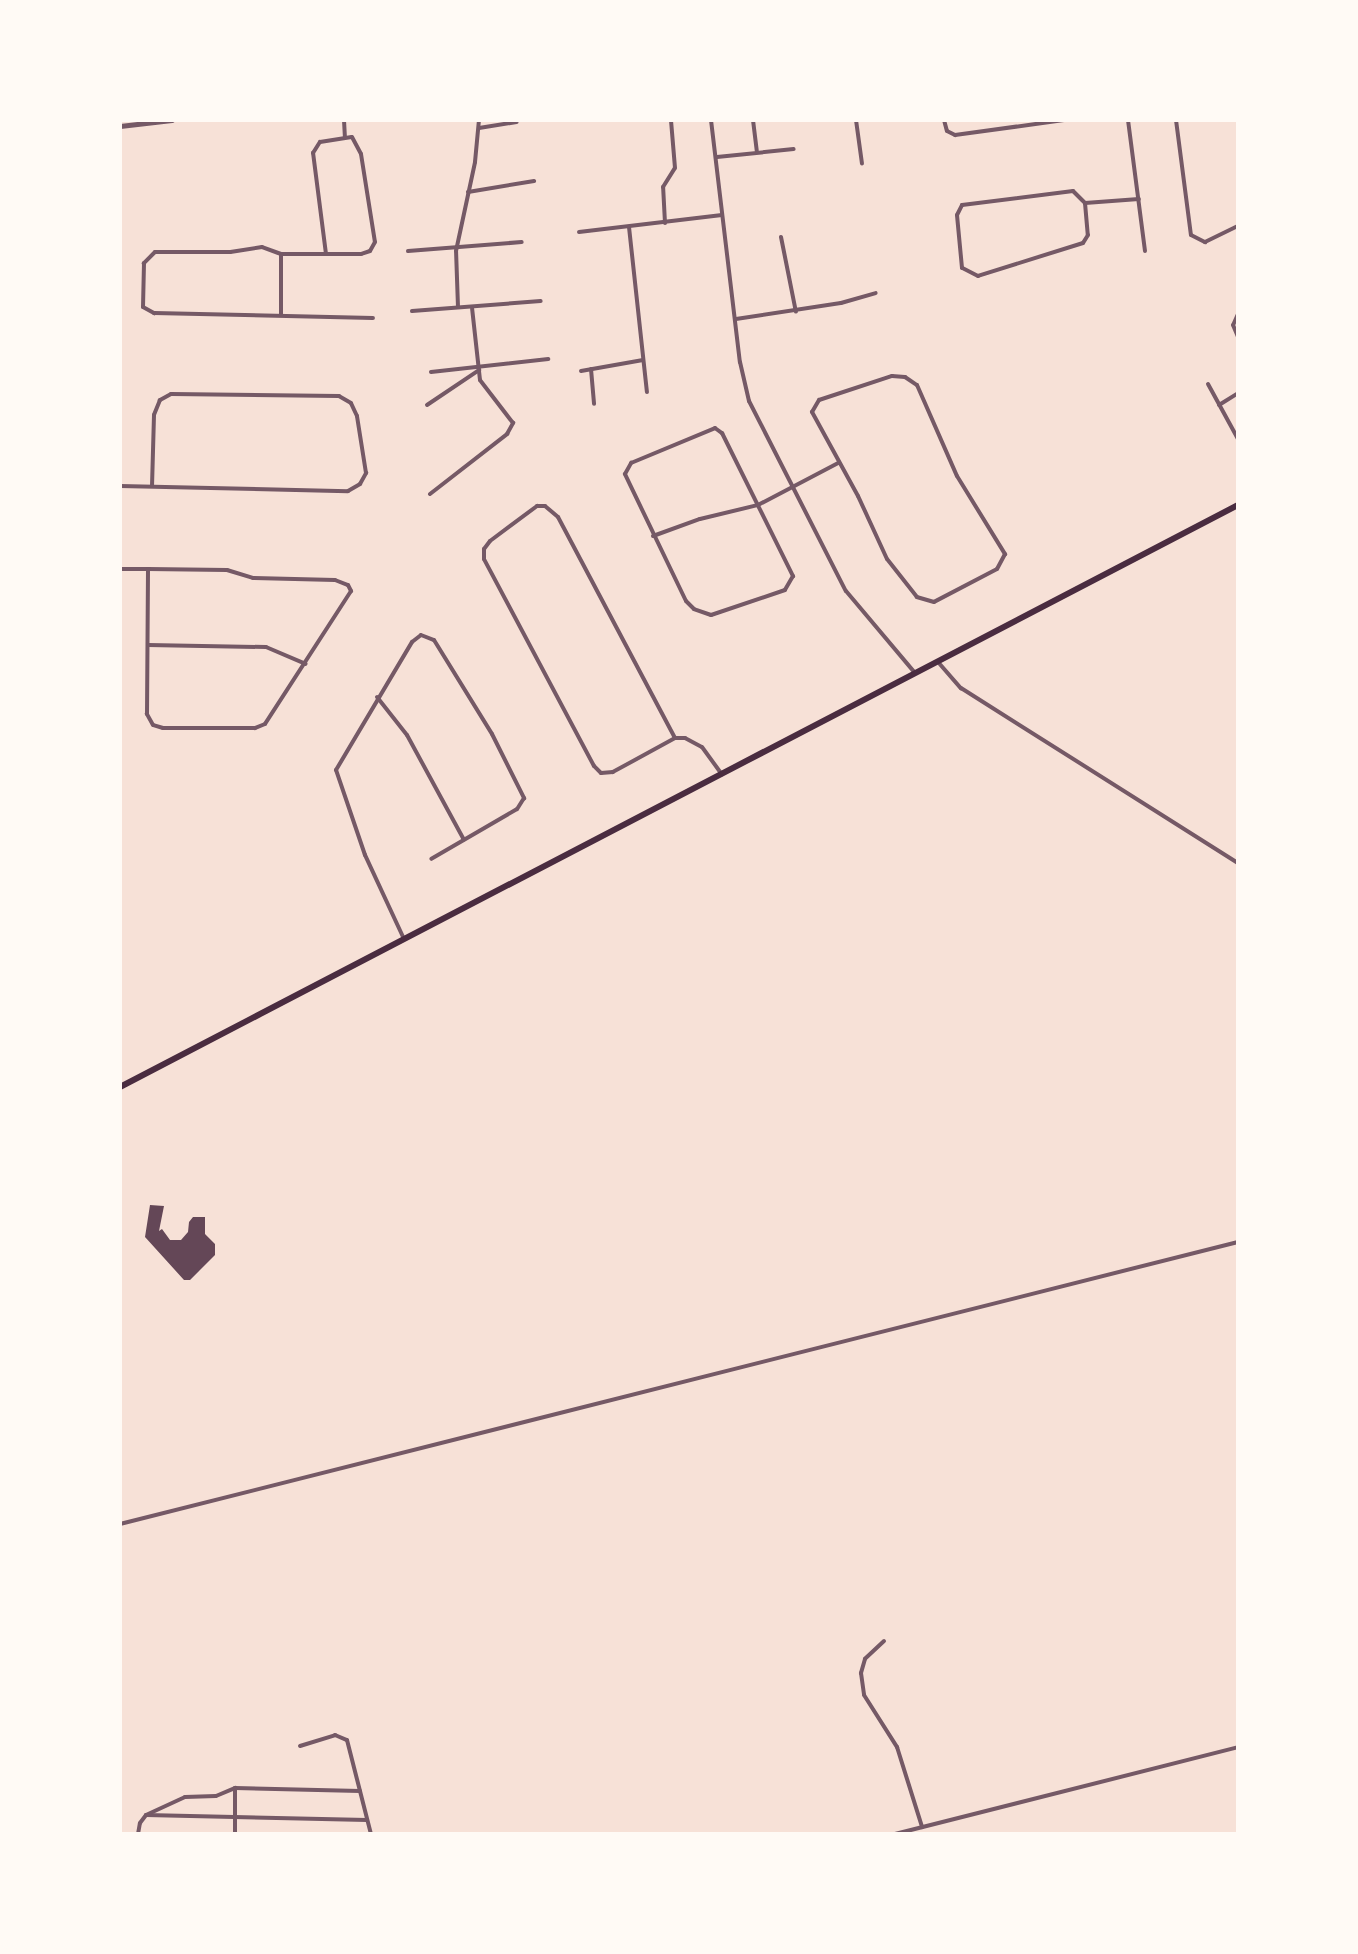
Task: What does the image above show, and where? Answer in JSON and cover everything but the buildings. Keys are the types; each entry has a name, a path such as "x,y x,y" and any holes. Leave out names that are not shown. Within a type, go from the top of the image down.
{"main road":[{"path":"120,1087 1238,505"}],"street":[{"path":"120,126 172,120"},
{"path":"344,120 345,137"},
{"path":"458,307 457,246 479,120"},
{"path":"665,223 663,187 675,168 671,120"},
{"path":"711,120 749,401 846,591 915,673"},
{"path":"753,120 757,151"},
{"path":"856,120 862,164"},
{"path":"944,120 947,131 955,135 1064,120"},
{"path":"1128,120 1145,251"},
{"path":"1176,120 1191,235 1205,242 1238,226"},
{"path":"479,128 517,122"},
{"path":"326,254 313,153 320,142 355,138 359,146 375,242 370,251 361,254 326,254 281,254 266,247 230,252 155,252 144,263 143,303 146,310 154,313 373,318"},
{"path":"716,157 794,149"},
{"path":"468,192 534,181"},
{"path":"1085,203 1088,235 1083,243 978,276 962,268 957,215 962,205 1073,191 1085,203 1139,199"},
{"path":"579,232 722,215"},
{"path":"629,227 647,392"},
{"path":"781,237 796,312"},
{"path":"408,251 522,242"},
{"path":"281,254 281,315"},
{"path":"736,319 796,312 876,293"},
{"path":"412,311 541,301"},
{"path":"430,494 512,427 512,420 481,382 472,308"},
{"path":"1238,314 1233,325 1238,337"},
{"path":"431,372 548,359"},
{"path":"581,371 643,360"},
{"path":"427,405 479,369"},
{"path":"591,369 594,404"},
{"path":"892,376 913,381 930,409 957,476 1001,543 1005,554 1001,564 934,602 921,600 887,559 858,496 838,463 816,424 812,412 815,403 892,376"},
{"path":"1208,384 1238,439"},
{"path":"1219,405 1238,393"},
{"path":"120,486 348,491 360,484 366,473 357,416 351,403 339,396 171,394 160,400 154,415 152,485"},
{"path":"705,430 721,431 758,505 789,564 792,583 785,590 715,615 701,612 686,601 625,478 626,468 705,430"},
{"path":"653,536 700,519 758,505 838,463"},
{"path":"675,738 558,517 545,506 537,506 490,541 484,549 484,559 594,766 601,773 613,772 675,738 685,738 702,747 722,775"},
{"path":"120,569 148,569 227,570 253,578 335,580 350,588 349,595 272,718 260,727 163,728 153,725 147,714 148,569"},
{"path":"404,939 365,855 336,770 377,697 416,637 426,635 434,640 492,734 524,798 517,809 431,859"},
{"path":"148,645 266,647 306,664"},
{"path":"938,662 961,688 1238,863"},
{"path":"377,697 407,735 464,840"},
{"path":"120,1524 1238,1242"},
{"path":"884,1641 865,1659 861,1673 864,1695 869,1709 897,1747 922,1827"},
{"path":"300,1746 335,1735 344,1737 371,1834"},
{"path":"895,1834 1238,1747"},
{"path":"138,1834 140,1823 146,1815 180,1798 216,1796 235,1788 360,1791"},
{"path":"235,1788 235,1834"},
{"path":"146,1815 367,1820"}]}
